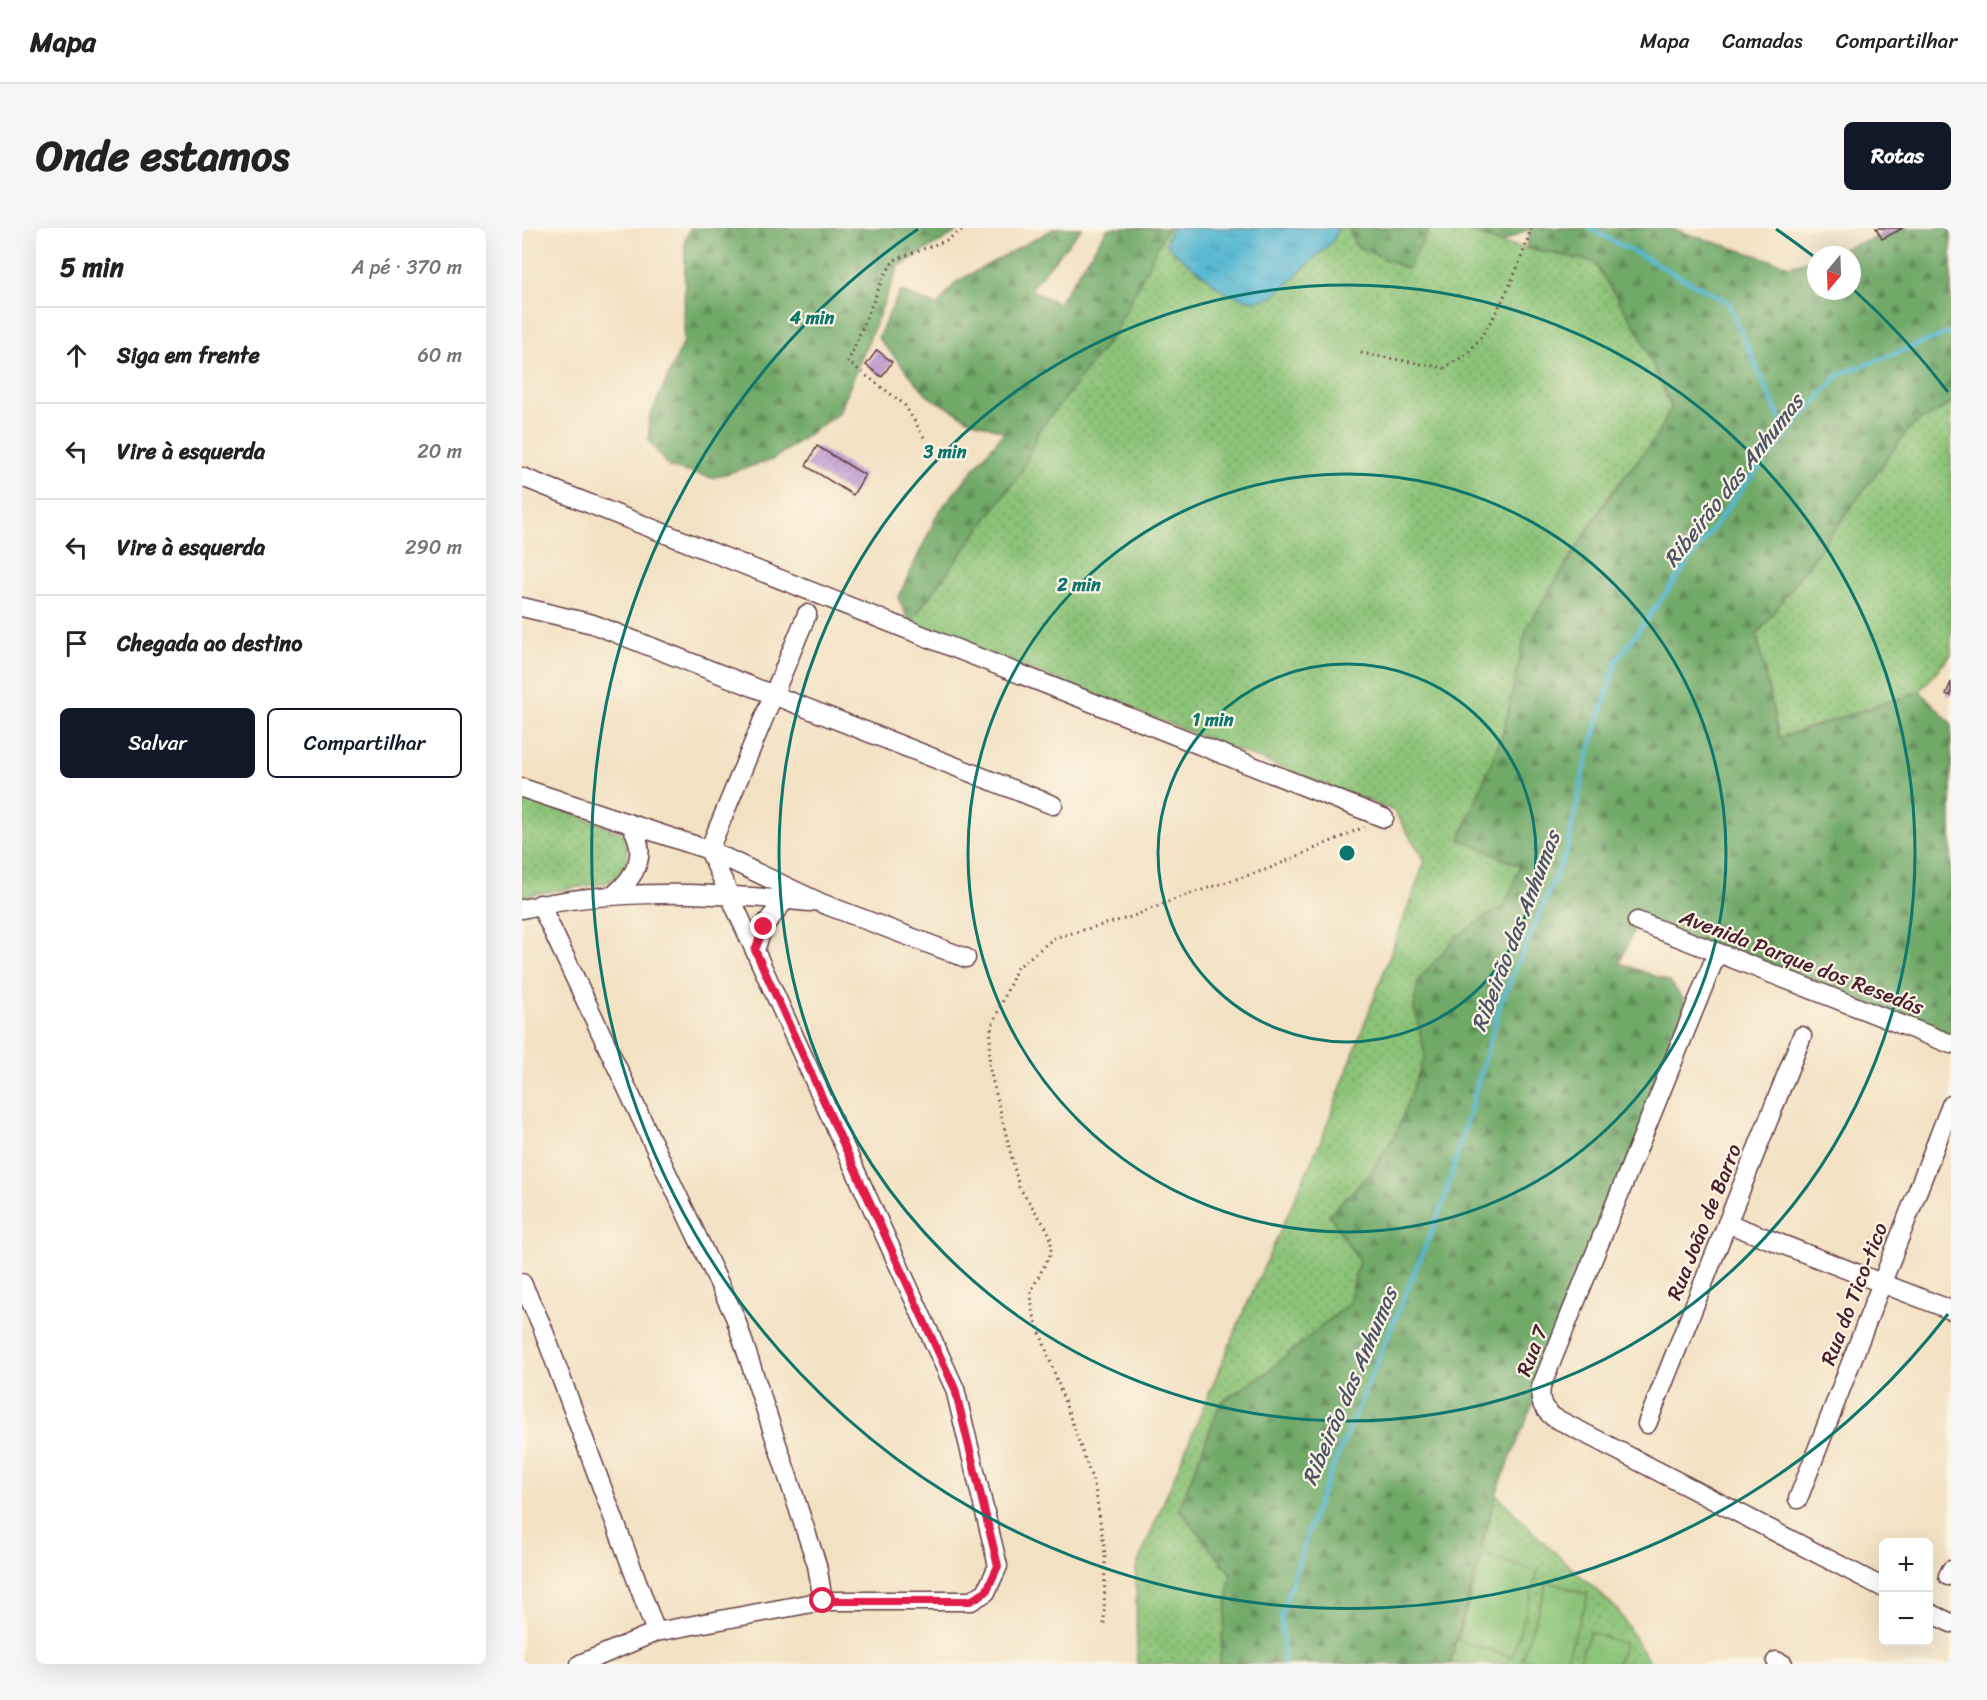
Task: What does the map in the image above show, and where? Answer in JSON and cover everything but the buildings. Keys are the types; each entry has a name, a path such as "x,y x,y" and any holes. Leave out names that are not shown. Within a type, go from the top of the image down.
{"street":[{"path":"522,477 1384,818"},
{"path":"522,607 593,624 772,697 1053,805"},
{"path":"580,1664 656,1632 823,1601 970,1601 986,1592 998,1566 955,1389 709,850 807,614"},
{"path":"522,788 709,850 821,903 966,958"},
{"path":"614,895 631,880 639,861 639,841 630,824"},
{"path":"522,909 540,904 614,895 730,895 821,903"},
{"path":"755,950 764,927 785,900"},
{"path":"540,904 735,1317 817,1565 823,1601"},
{"name":"Avenida Parque dos Resedás","path":"1637,921 1951,1044"},
{"name":"Rua 7","path":"1717,953 1546,1376 1540,1398 1543,1409 1553,1417 1879,1585"},
{"name":"Rua João de Barro","path":"1647,1424 1802,1036"},
{"name":"Rua do Tico-tico","path":"1798,1499 1951,1105"},
{"path":"1727,1222 1951,1310"},
{"path":"522,1283 541,1324 656,1632"},
{"path":"1933,1614 1951,1623"}],"path":[{"path":"924,437 904,404 848,362 883,278 894,260 946,240 964,228"},
{"path":"1361,353 1444,368 1471,351 1492,319 1526,247 1531,228"},
{"path":"1104,1624 1105,1553 1095,1487 1032,1310 1031,1291 1051,1252 1051,1240 1019,1187 989,1066 991,1028 1017,968 1054,938 1131,917 1183,896 1268,869 1384,818"}],"green space":[{"path":"690,228 963,228 899,266 839,413 772,460 712,478 669,467 649,441 649,419 684,341 685,241"},
{"path":"1055,228 1082,228 1030,289 1058,304 1108,228 1167,228 1114,334 1039,431 1022,471 910,623 898,598 938,513 1004,432 970,420 929,397 878,338 900,291 937,306 956,282"},
{"path":"1167,228 1349,228 1356,246 1407,268 1430,228 1458,228 1501,243 1594,262 1639,332 1671,408 1656,437 1608,498 1527,627 1503,733 1460,839 1521,866 1505,905 1457,936 1414,1007 1426,1056 1395,1136 1369,1175 1329,1214 1359,1261 1349,1303 1266,1373 1221,1402 1179,1509 1231,1574 1219,1664 1137,1664 1136,1568 1240,1320 1322,1138 1425,861 1394,811 910,623 1022,471 1039,431"},
{"path":"1349,228 1430,228 1407,269 1356,246"},
{"path":"1458,228 1531,228 1501,243"},
{"path":"1531,228 1669,228 1790,266 1807,261 1807,300 1861,300 1861,246 1851,246 1905,228 1951,228 1951,403 1911,426 1757,635 1779,738 1920,691 1951,723 1951,1044 1637,922 1620,963 1670,982 1693,1012 1496,1494 1450,1664 1219,1664 1231,1574 1179,1509 1221,1402 1266,1373 1349,1303 1359,1261 1329,1214 1369,1175 1395,1136 1425,1056 1414,1007 1418,980 1457,936 1505,905 1520,866 1460,839 1503,733 1527,627 1608,498 1656,437 1671,408 1639,332 1594,262 1526,247"},
{"path":"1951,403 1951,655 1920,691 1779,738 1757,635 1911,426"},
{"path":"522,793 622,833 627,854 624,866 616,877 610,882 522,896"},
{"path":"1496,1494 1540,1539 1618,1610 1650,1664 1450,1664"},
{"path":"1483,1555 1538,1572 1512,1657 1457,1640"},
{"path":"1548,1582 1588,1595 1565,1664 1540,1664 1522,1658"},
{"path":"1590,1632 1624,1644 1617,1664 1578,1664"}],"water":[{"path":"1171,228 1338,228 1333,241 1272,298 1252,301 1226,293 1173,251 1166,243"}],"waterway":[{"path":"1589,228 1728,302 1787,435"},
{"name":"Ribeirão das Anhumas","path":"1284,1664 1281,1615 1316,1508 1443,1204 1501,1002 1567,850 1586,762 1617,660 1746,483 1838,375 1951,332"}],"route":[{"path":"764,927 755,950 955,1389 998,1566 986,1592 970,1601 823,1601"}]}
